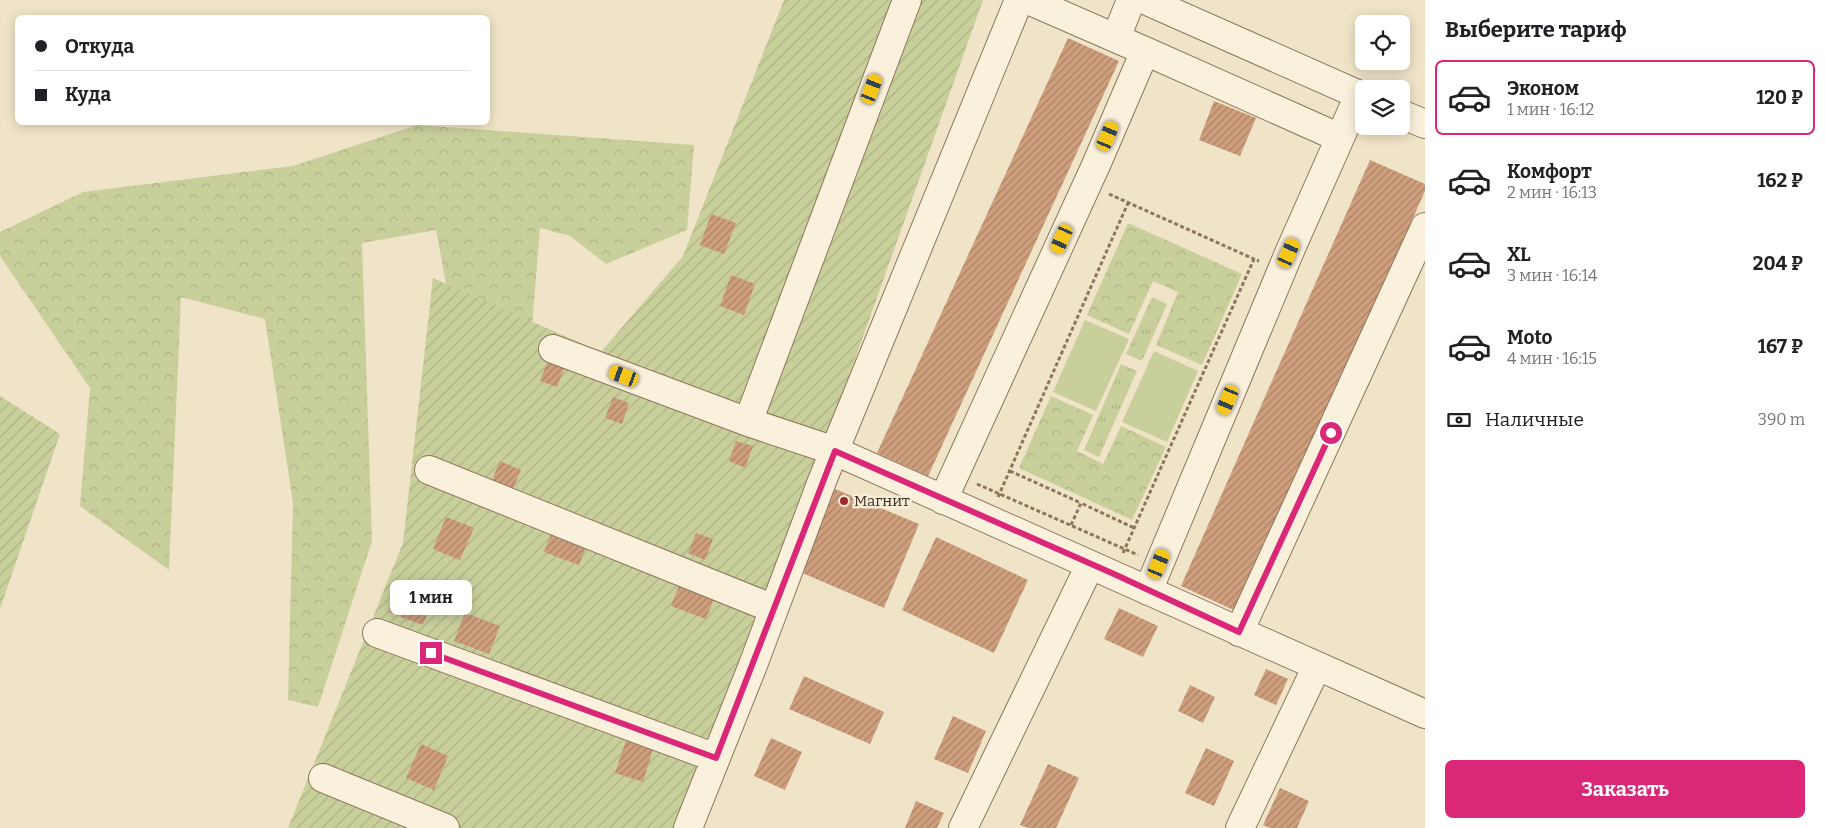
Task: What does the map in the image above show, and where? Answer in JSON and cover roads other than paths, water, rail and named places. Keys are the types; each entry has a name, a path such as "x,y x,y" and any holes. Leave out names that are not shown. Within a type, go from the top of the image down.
{"street":[{"path":"748,422 907,0"},
{"path":"688,828 835,451 1019,0"},
{"path":"1028,0 1340,138"},
{"path":"1116,38 1131,0"},
{"path":"1145,0 1355,93"},
{"path":"943,500 1087,184 1145,51"},
{"path":"1148,591 1282,272 1340,138 1355,108"},
{"path":"1410,118 1425,124"},
{"path":"1239,632 1425,227"},
{"path":"552,349 748,422 835,451 1425,714"},
{"path":"429,470 774,608"},
{"path":"963,828 1102,570"},
{"path":"377,633 716,758"},
{"path":"1240,828 1316,666"},
{"path":"323,778 445,828"}],"place":[{"name":"Магнит","path":"844,501"}]}
